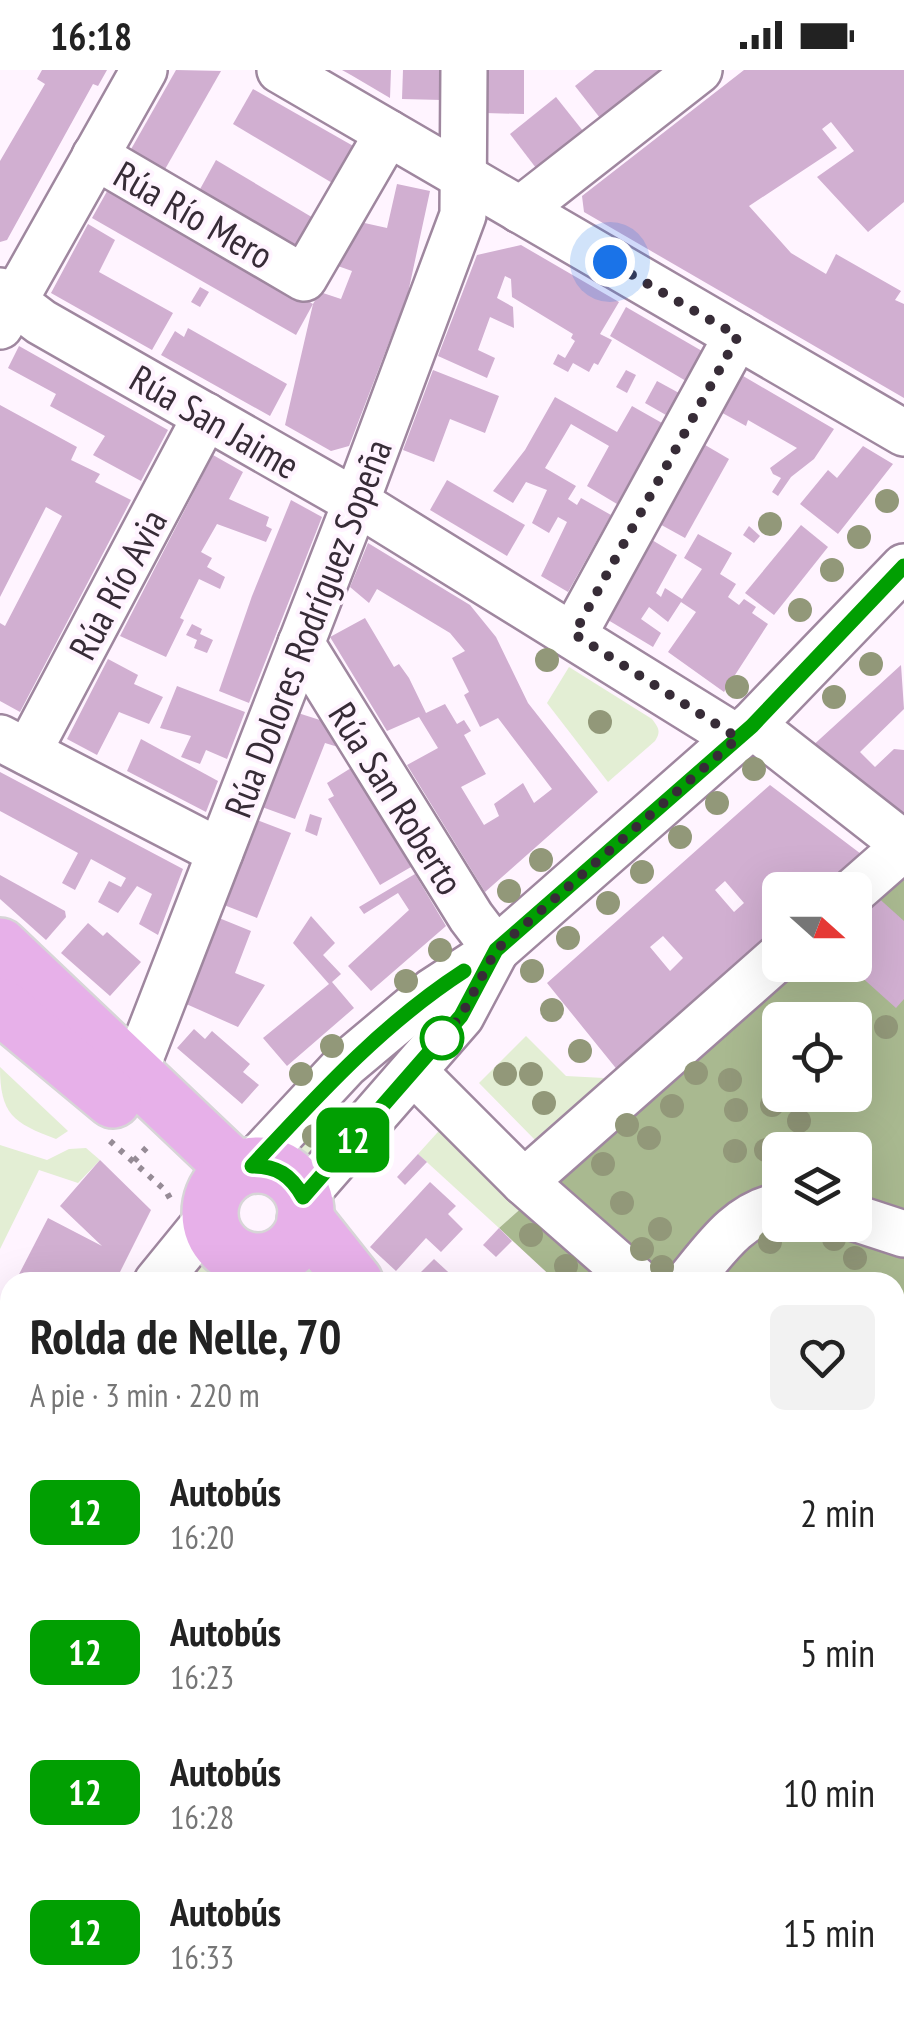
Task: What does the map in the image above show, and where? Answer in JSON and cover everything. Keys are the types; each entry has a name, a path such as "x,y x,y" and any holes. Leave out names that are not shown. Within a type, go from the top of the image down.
{"main road":[{"path":"0,946 134,1074 217,1192 220,1244 232,1254 286,1250 320,1242 346,1272"},
{"path":"0,1006 217,1192"},
{"path":"217,1192 268,1166 283,1172 296,1183 286,1250"}],"street":[{"path":"5,306 144,70"},
{"path":"280,70 904,433"},
{"name":"Rúa Dolores Rodríguez Sopeña","path":"134,1074 464,215 464,70"},
{"path":"520,210 699,70"},
{"name":"Rúa Río Mero","path":"96,156 304,278 388,133"},
{"name":"Rúa San Jaime","path":"5,306 42,322 356,502 745,732 904,845"},
{"path":"574,634 738,336"},
{"name":"Rúa Río Avia","path":"14,745 206,416"},
{"path":"165,1272 217,1192 360,1052 432,991 496,950 745,732 904,567"},
{"name":"Rúa San Roberto","path":"301,643 471,917 496,950"},
{"path":"14,745 220,852"},
{"path":"872,874 904,845"},
{"path":"286,1250 414,1072 461,1016 496,950"},
{"path":"524,1182 762,972"},
{"path":"414,1072 524,1182 627,1272"},
{"path":"696,1272 718,1244 762,1209"},
{"path":"872,1224 904,1234"}],"path":[{"path":"104,1136 166,1191 172,1203 217,1192"}],"green space":[{"path":"569,667 652,719 658,728 655,741 608,782 547,703"},
{"path":"904,867 904,1272 546,1272 499,1228 775,982 872,982 872,896"},
{"path":"526,1036 566,1076 604,1078 537,1142 479,1083"},
{"path":"0,1067 68,1131 56,1139 19,1122 6,1106"},
{"path":"331,1099 349,1116 309,1160 290,1138"},
{"path":"446,1123 528,1202 499,1228 418,1154"},
{"path":"0,1145 47,1160 69,1149 86,1148 100,1160 78,1183 39,1170 0,1249"},
{"path":"198,1248 224,1264 219,1272 184,1272"}],"building":[{"path":"42,70 107,70 98,86 93,84 7,240 0,242 0,161 45,84 37,79"},
{"path":"176,70 221,71 164,171 130,151"},
{"path":"342,70 391,70 390,98 351,75"},
{"path":"403,70 442,70 442,100 402,99"},
{"path":"485,70 524,70 524,114 485,113"},
{"path":"595,70 661,70 600,118 575,86"},
{"path":"744,70 904,70 904,202 868,232 817,177 854,151 831,122 822,129 837,148 749,206 791,253 826,274 836,254 901,291 895,300 904,304 904,398 584,212 582,196"},
{"path":"253,89 355,147 334,184 233,124"},
{"path":"556,97 583,131 536,168 510,134"},
{"path":"216,160 315,219 298,249 199,191"},
{"path":"397,184 430,191 408,293 349,446 331,451 285,425 313,304 320,292 341,299 352,271 335,265 360,222 387,228"},
{"path":"110,186 313,304 296,335 92,218"},
{"path":"88,224 115,240 99,272 173,313 152,350 51,293"},
{"path":"521,245 619,302 600,334 612,340 598,365 594,363 589,372 573,363 568,372 553,364 558,354 565,358 575,341 571,338 573,334 512,297 511,279 505,276 497,298 513,307 514,328 490,317 478,350 495,358 487,378 438,356 477,255"},
{"path":"200,287 209,292 200,307 191,302"},
{"path":"626,307 702,351 686,381 610,336"},
{"path":"188,328 287,384 270,416 161,355 175,331 184,337"},
{"path":"19,346 168,430 141,481 93,455 105,436 50,406 56,394 8,368"},
{"path":"433,370 499,396 485,433 450,419 434,462 403,450"},
{"path":"626,370 636,375 627,393 616,387"},
{"path":"738,373 834,429 814,459 791,477 778,496 772,492 781,478 770,468 797,448 748,420 746,426 717,410"},
{"path":"657,381 679,393 666,415 645,403"},
{"path":"555,397 617,432 632,406 662,423 617,504 587,486 609,446 571,424 545,468 576,486 568,499 577,505 581,498 611,515 568,592 541,576 567,522 558,517 549,533 532,523 547,490 526,482 513,503 493,491 525,450"},
{"path":"0,405 77,447 71,460 100,474 95,482 131,500 20,712 0,701 0,623 5,626 62,516 46,507 0,597"},
{"path":"700,442 729,459 685,538 656,522"},
{"path":"863,446 893,464 838,534 800,504 828,470 837,478"},
{"path":"213,455 243,472 229,499 269,517 266,526 272,529 266,542 217,524 201,552 212,558 207,567 225,577 220,589 199,579 166,657 120,636"},
{"path":"447,480 525,525 507,556 430,510"},
{"path":"291,500 322,517 249,703 219,691"},
{"path":"801,525 828,547 774,615 745,593"},
{"path":"749,526 760,536 754,543 743,535"},
{"path":"698,534 732,553 720,574 736,584 728,597 739,605 744,599 756,607 752,613 768,624 724,692 668,652 696,612 681,602 668,622 649,607 641,619 661,633 653,647 603,617 647,537 677,555 656,593 661,597 665,588 682,599 702,569 684,558"},
{"path":"368,543 470,605 496,637 528,703 598,792 485,892 407,765 438,748 419,717 387,731 330,637 365,618 394,667 399,664 409,678 426,713 445,704 457,724 464,720 471,731 464,735 486,774 461,787 484,825 499,816 494,804 523,783 534,803 552,789 498,718 480,727 452,658 465,651 450,633 377,589 369,603 350,587"},
{"path":"192,624 202,629 200,634 213,640 207,653 194,648 197,640 186,635"},
{"path":"108,659 138,675 134,684 163,697 149,724 119,712 97,755 67,739"},
{"path":"901,665 904,709 860,752 875,767 894,749 904,750 904,820 809,749"},
{"path":"177,686 245,712 227,759 206,750 200,764 181,757 191,736 160,728"},
{"path":"298,713 323,721 338,747 325,743 295,819 262,807"},
{"path":"141,739 218,781 206,812 127,771"},
{"path":"351,768 411,867 380,885 328,799 334,796 327,783"},
{"path":"0,772 183,869 158,935 139,924 152,894 137,886 118,913 98,902 109,881 121,887 126,878 91,859 75,890 62,883 78,853 0,811"},
{"path":"770,785 865,857 848,872 762,872 762,947 619,1072 547,983","holes":["725,881 744,903 734,912 715,890","663,936 683,958 670,971 650,947"]},
{"path":"310,814 322,818 317,836 305,831"},
{"path":"257,820 291,833 257,918 224,905"},
{"path":"415,874 446,926 371,991 348,966 409,910 398,893 364,914 359,907"},
{"path":"0,875 65,911 66,917 46,940 0,899"},
{"path":"872,896 904,921 904,999 896,1008 867,982 872,982"},
{"path":"311,916 335,943 323,955 341,974 332,982 354,1008 287,1066 263,1038 329,984 293,943"},
{"path":"219,918 251,931 235,973 265,985 238,1027 184,1003"},
{"path":"88,923 103,936 107,932 141,962 110,996 61,953"},
{"path":"194,1029 205,1039 212,1031 250,1064 243,1072 259,1085 242,1104 177,1048"},
{"path":"418,1154 427,1162 405,1185 397,1177"},
{"path":"100,1160 151,1210 120,1272 20,1272 48,1218 102,1246 60,1206"},
{"path":"430,1182 456,1206 448,1214 463,1229 441,1252 426,1238 396,1271 370,1247"},
{"path":"499,1228 512,1241 496,1257 483,1245"},
{"path":"434,1259 448,1272 421,1272"}],"bus line":[{"name":"12","path":"464,971 432,991 346,1064 252,1166 268,1166 283,1172 296,1183 303,1197 461,1016 496,950 752,726 904,566"}],"route":[{"path":"442,1038 437,1044 461,1016 496,950 738,738 574,634 738,336 610,262"}]}
